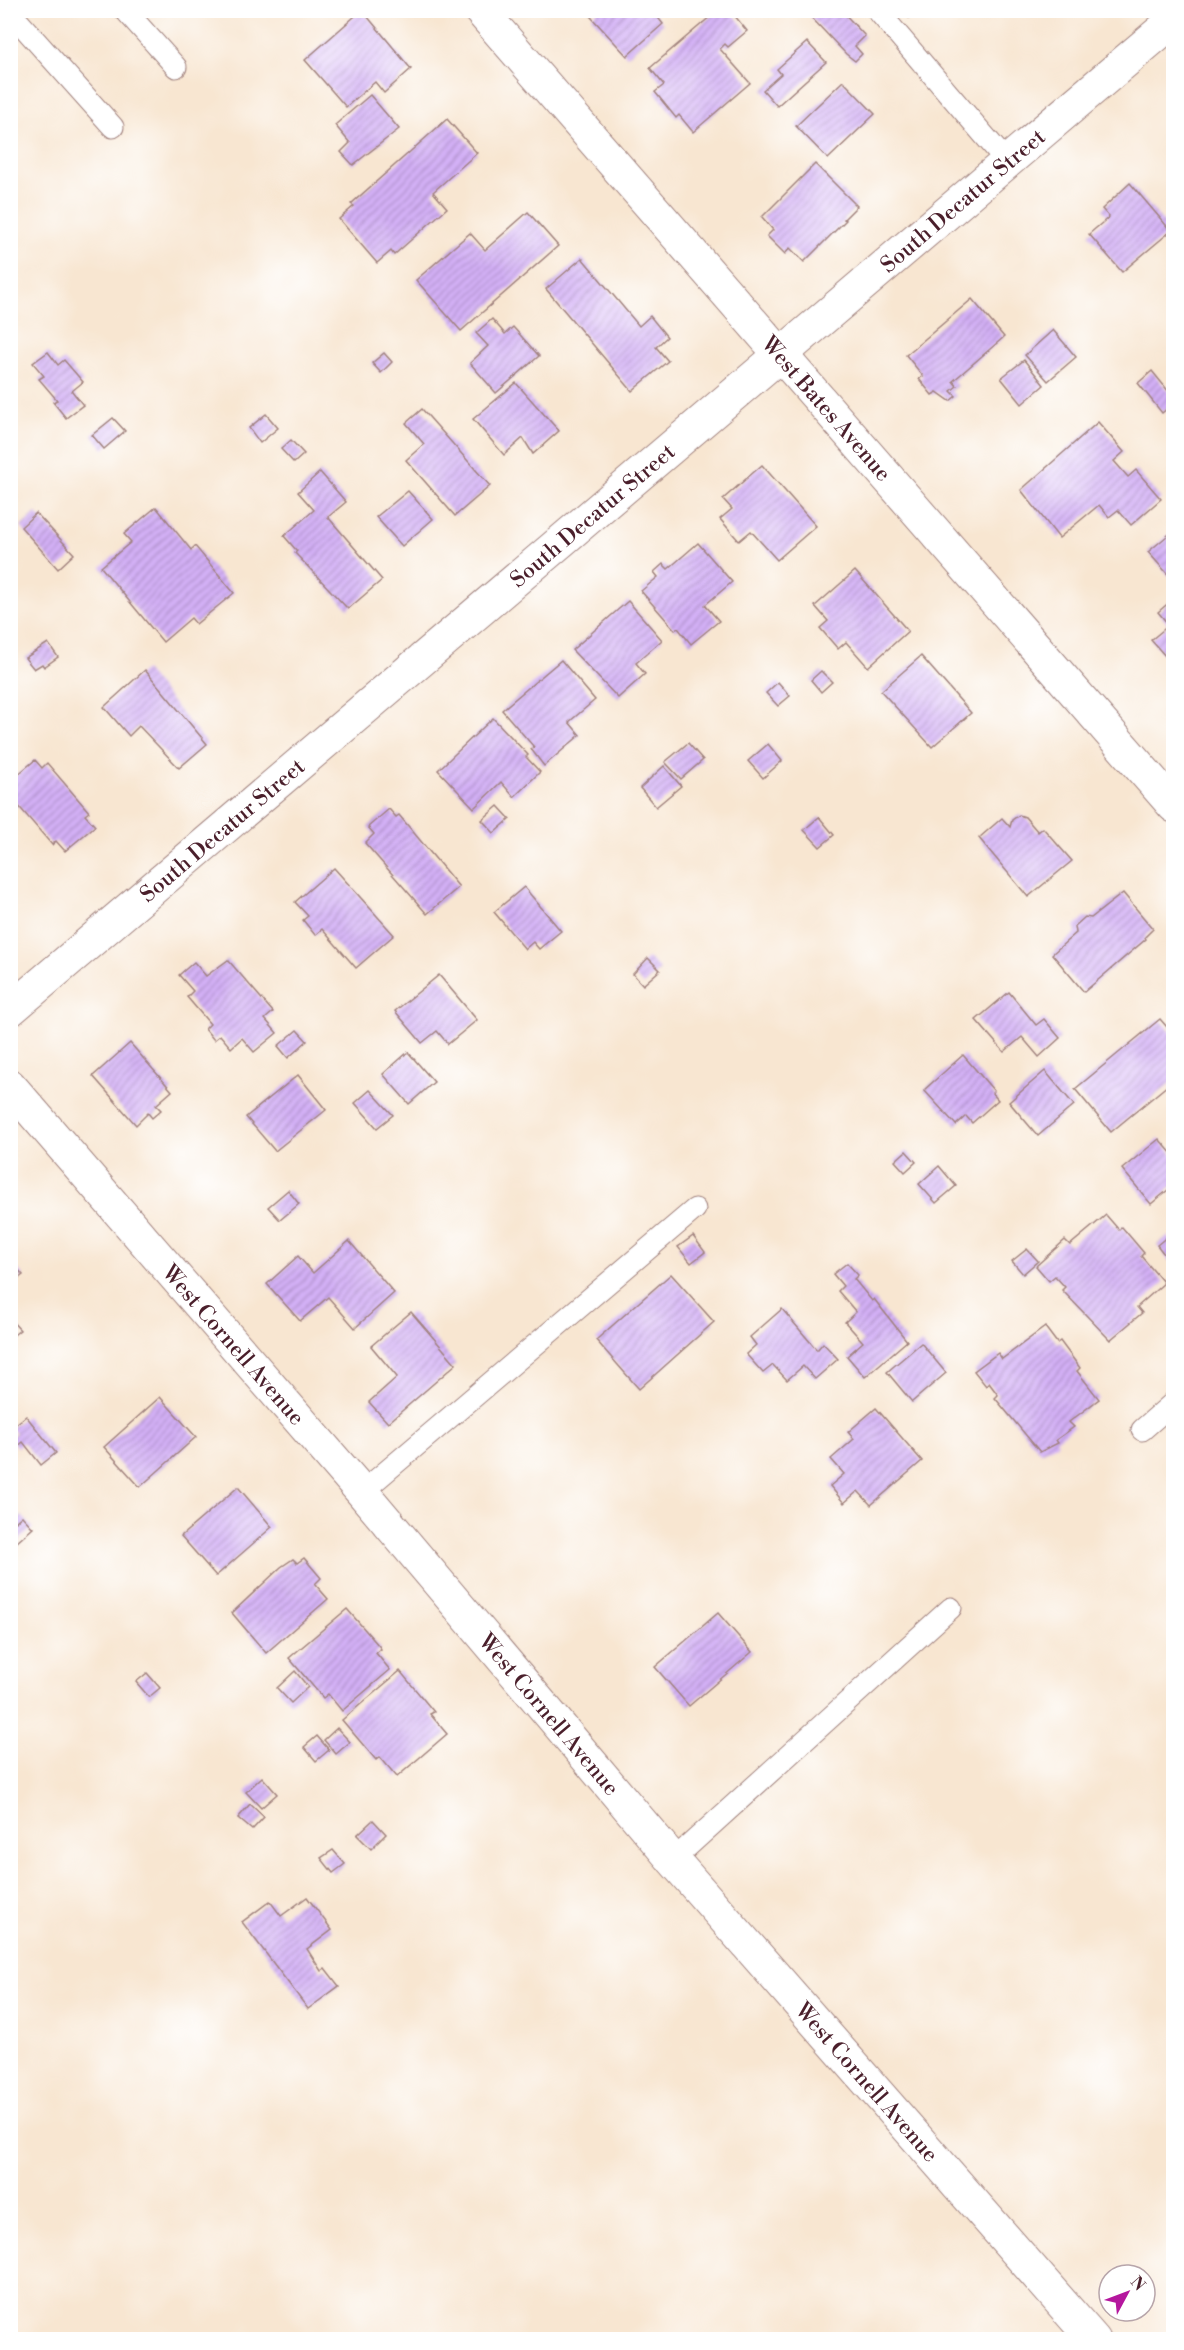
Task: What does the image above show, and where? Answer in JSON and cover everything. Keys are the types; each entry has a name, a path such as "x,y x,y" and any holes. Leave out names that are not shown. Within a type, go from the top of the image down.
{"street":[{"name":"West Bates Avenue","path":"480,10 1173,806"},
{"name":"South Decatur Street","path":"10,1010 1173,20"},
{"name":"West Cornell Avenue","path":"10,1086 362,1492 673,1860 1094,2340"}],"lane":[{"path":"125,10 176,68"},
{"path":"877,10 1007,162"},
{"path":"10,12 113,127"},
{"path":"362,1492 695,1209"},
{"path":"1142,1430 1173,1402"},
{"path":"673,1860 951,1608"}],"building":[{"path":"362,10 411,69 384,93 375,82 346,107 305,60"},
{"path":"599,10 652,10 663,24 627,56 591,17"},
{"path":"718,10 730,10 747,31 728,47 725,44 720,49 750,83 693,132 679,115 676,118 655,92 664,85 650,68"},
{"path":"809,10 841,10 865,36 855,46 862,54 855,61 846,54 806,12"},
{"path":"903,10 923,10 909,18"},
{"path":"807,42 826,62 777,106 763,90 781,74 777,69"},
{"path":"843,81 875,114 828,159 796,126"},
{"path":"370,95 399,129 353,165 341,152 350,143 335,125"},
{"path":"447,119 477,153 433,192 447,208 394,255 391,251 377,263 339,219 354,206 351,204"},
{"path":"815,164 857,206 804,262 790,248 785,254 767,236 773,230 762,217"},
{"path":"1130,183 1171,231 1122,272 1089,234 1109,217 1102,209"},
{"path":"528,212 558,246 461,331 416,280 470,233 485,250"},
{"path":"582,258 639,326 650,316 667,337 656,347 668,361 632,391 546,289"},
{"path":"972,299 1004,337 953,381 957,386 951,391 956,396 950,401 937,392 932,395 919,379 923,376 906,355"},
{"path":"492,319 505,334 513,327 539,356 496,393 470,363 488,346 476,333"},
{"path":"1053,330 1076,357 1048,381 1025,355"},
{"path":"48,352 58,365 64,360 83,382 72,391 83,405 66,418 53,402 57,400 39,379 44,376 33,363"},
{"path":"384,353 392,362 381,373 372,363"},
{"path":"1024,360 1044,385 1022,404 1001,378"},
{"path":"1152,371 1174,398 1174,403 1162,413 1138,383"},
{"path":"516,383 559,431 533,454 523,438 504,455 473,419"},
{"path":"422,409 490,486 455,516 406,460 424,444 406,423"},
{"path":"266,414 278,428 260,443 249,428"},
{"path":"113,418 125,431 104,449 92,435"},
{"path":"1098,422 1124,452 1114,461 1128,477 1136,470 1161,499 1131,525 1118,510 1109,517 1099,505 1059,538 1021,490"},
{"path":"291,440 304,454 294,463 281,449"},
{"path":"762,465 816,526 777,560 751,531 739,541 720,519 732,509 723,499"},
{"path":"320,472 346,502 328,517 382,580 348,609 295,553 297,551 284,536 314,510 298,492"},
{"path":"408,491 433,519 402,546 376,517"},
{"path":"156,507 191,550 195,546 234,593 196,624 191,618 163,642 101,567 131,542 124,534"},
{"path":"36,513 74,554 58,569 21,527"},
{"path":"1174,530 1174,581 1148,552"},
{"path":"698,543 732,582 705,605 719,621 691,644 678,628 675,630 641,591 658,577 654,572 663,564 668,569"},
{"path":"855,571 908,631 868,667 846,642 838,649 820,628 828,621 815,606"},
{"path":"1174,592 1174,666 1151,640 1169,625 1158,612 1172,600 1169,596"},
{"path":"628,601 662,640 636,663 645,674 618,698 572,650"},
{"path":"48,643 58,657 44,667 42,664 34,669 25,658"},
{"path":"921,656 971,713 932,747 881,691"},
{"path":"561,660 595,700 569,722 580,735 544,766 531,749 534,747 502,710"},
{"path":"145,670 207,744 179,768 139,726 129,736 104,707"},
{"path":"821,671 832,682 821,692 811,680"},
{"path":"778,682 790,696 778,706 766,693"},
{"path":"493,718 528,755 526,757 540,772 514,797 501,782 474,808 438,770"},
{"path":"688,743 703,760 681,779 665,762"},
{"path":"768,744 782,761 763,778 748,761"},
{"path":"35,760 42,768 47,763 89,812 85,815 95,826 65,851 56,841 52,845 10,796 10,781"},
{"path":"664,766 681,786 656,807 640,788"},
{"path":"498,806 510,819 494,833 482,820"},
{"path":"389,809 396,817 399,815 459,887 427,914 365,843 374,834 368,827"},
{"path":"1019,815 1025,817 1038,832 1043,828 1072,861 1028,897 979,838 1002,818 1010,827 1012,820"},
{"path":"819,817 834,835 820,847 804,830"},
{"path":"334,868 394,935 356,968 322,929 315,935 303,920 308,916 295,902"},
{"path":"524,887 561,931 539,949 533,942 525,949 494,912"},
{"path":"1123,893 1153,929 1145,937 1146,939 1084,992 1052,954 1076,933 1075,926 1085,917 1091,918"},
{"path":"648,958 660,970 643,985 633,974"},
{"path":"228,960 273,1012 265,1019 277,1033 254,1052 242,1038 231,1048 220,1035 214,1040 205,1029 210,1024 187,997 193,991 179,975 194,962 206,976"},
{"path":"439,975 477,1020 448,1044 437,1031 422,1043 395,1011"},
{"path":"1009,992 1036,1025 1044,1019 1060,1038 1039,1057 1022,1037 1004,1052 976,1020"},
{"path":"1160,1019 1174,1035 1174,1080 1111,1132 1075,1089"},
{"path":"297,1030 307,1041 288,1058 278,1046"},
{"path":"130,1043 172,1091 156,1105 161,1110 152,1118 148,1113 136,1125 93,1076"},
{"path":"408,1052 434,1082 409,1104 383,1074"},
{"path":"963,1055 994,1091 992,1093 998,1100 972,1123 966,1116 956,1125 924,1090"},
{"path":"1045,1071 1074,1105 1038,1136 1009,1102"},
{"path":"298,1075 326,1110 275,1151 246,1117"},
{"path":"370,1090 393,1115 377,1128 355,1103"},
{"path":"1159,1139 1174,1156 1174,1185 1151,1204 1122,1169"},
{"path":"906,1151 916,1162 905,1172 895,1161"},
{"path":"939,1166 956,1186 936,1203 919,1184"},
{"path":"288,1190 299,1204 280,1220 268,1207"},
{"path":"1106,1215 1119,1230 1122,1227 1144,1253 1141,1256 1164,1283 1137,1307 1142,1313 1110,1340 1062,1290 1065,1287 1055,1276 1049,1281 1036,1266 1065,1240 1070,1245"},
{"path":"693,1236 705,1252 691,1263 678,1247"},
{"path":"1168,1236 1174,1242 1174,1261 1171,1263 1157,1245"},
{"path":"349,1241 394,1293 355,1328 328,1297 300,1321 267,1284 298,1256 313,1273"},
{"path":"1027,1249 1038,1261 1023,1274 1012,1261"},
{"path":"10,1261 23,1275 10,1285"},
{"path":"847,1263 858,1275 854,1279 872,1301 874,1299 907,1341 865,1377 847,1356 863,1342 845,1322 856,1312 838,1291 843,1286 833,1274"},
{"path":"671,1274 714,1322 639,1389 596,1340"},
{"path":"782,1309 817,1350 823,1343 838,1359 815,1379 803,1366 787,1380 773,1365 763,1373 746,1354 756,1345 750,1337"},
{"path":"411,1312 456,1364 388,1423 369,1402 397,1377 371,1346"},
{"path":"10,1319 20,1330 10,1338"},
{"path":"1045,1327 1057,1343 1060,1341 1080,1368 1077,1371 1099,1399 1069,1422 1074,1427 1056,1440 1058,1443 1040,1452 995,1398 998,1395 989,1383 986,1386 974,1371 998,1353 1002,1359"},
{"path":"921,1343 946,1373 912,1402 887,1372"},
{"path":"160,1397 196,1437 140,1487 104,1447"},
{"path":"876,1408 922,1461 871,1505 858,1491 844,1503 830,1486 844,1474 831,1459 854,1439 848,1432"},
{"path":"26,1416 56,1453 41,1465 23,1442 17,1447 10,1438 16,1433 11,1428"},
{"path":"238,1487 272,1527 216,1576 181,1536"},
{"path":"22,1516 33,1528 16,1543 10,1536 10,1526"},
{"path":"304,1558 321,1578 315,1584 328,1599 266,1653 232,1613 281,1567 293,1559 297,1563"},
{"path":"347,1609 379,1646 381,1649 376,1653 390,1670 342,1711 328,1694 323,1698 289,1658"},
{"path":"718,1613 752,1652 689,1706 655,1667"},
{"path":"295,1671 308,1687 291,1703 277,1688"},
{"path":"400,1671 434,1712 430,1714 447,1734 397,1777 380,1757 376,1760 342,1720"},
{"path":"147,1673 160,1688 149,1697 136,1682"},
{"path":"337,1728 350,1742 336,1754 324,1740"},
{"path":"317,1736 329,1750 316,1761 304,1747"},
{"path":"262,1777 277,1794 261,1808 246,1792"},
{"path":"250,1804 264,1817 252,1830 238,1818"},
{"path":"373,1820 386,1834 371,1849 357,1835"},
{"path":"333,1850 345,1864 333,1873 321,1858"},
{"path":"307,1897 332,1930 307,1949 321,1971 325,1968 339,1986 308,2009 242,1922 270,1901 281,1916"}]}
